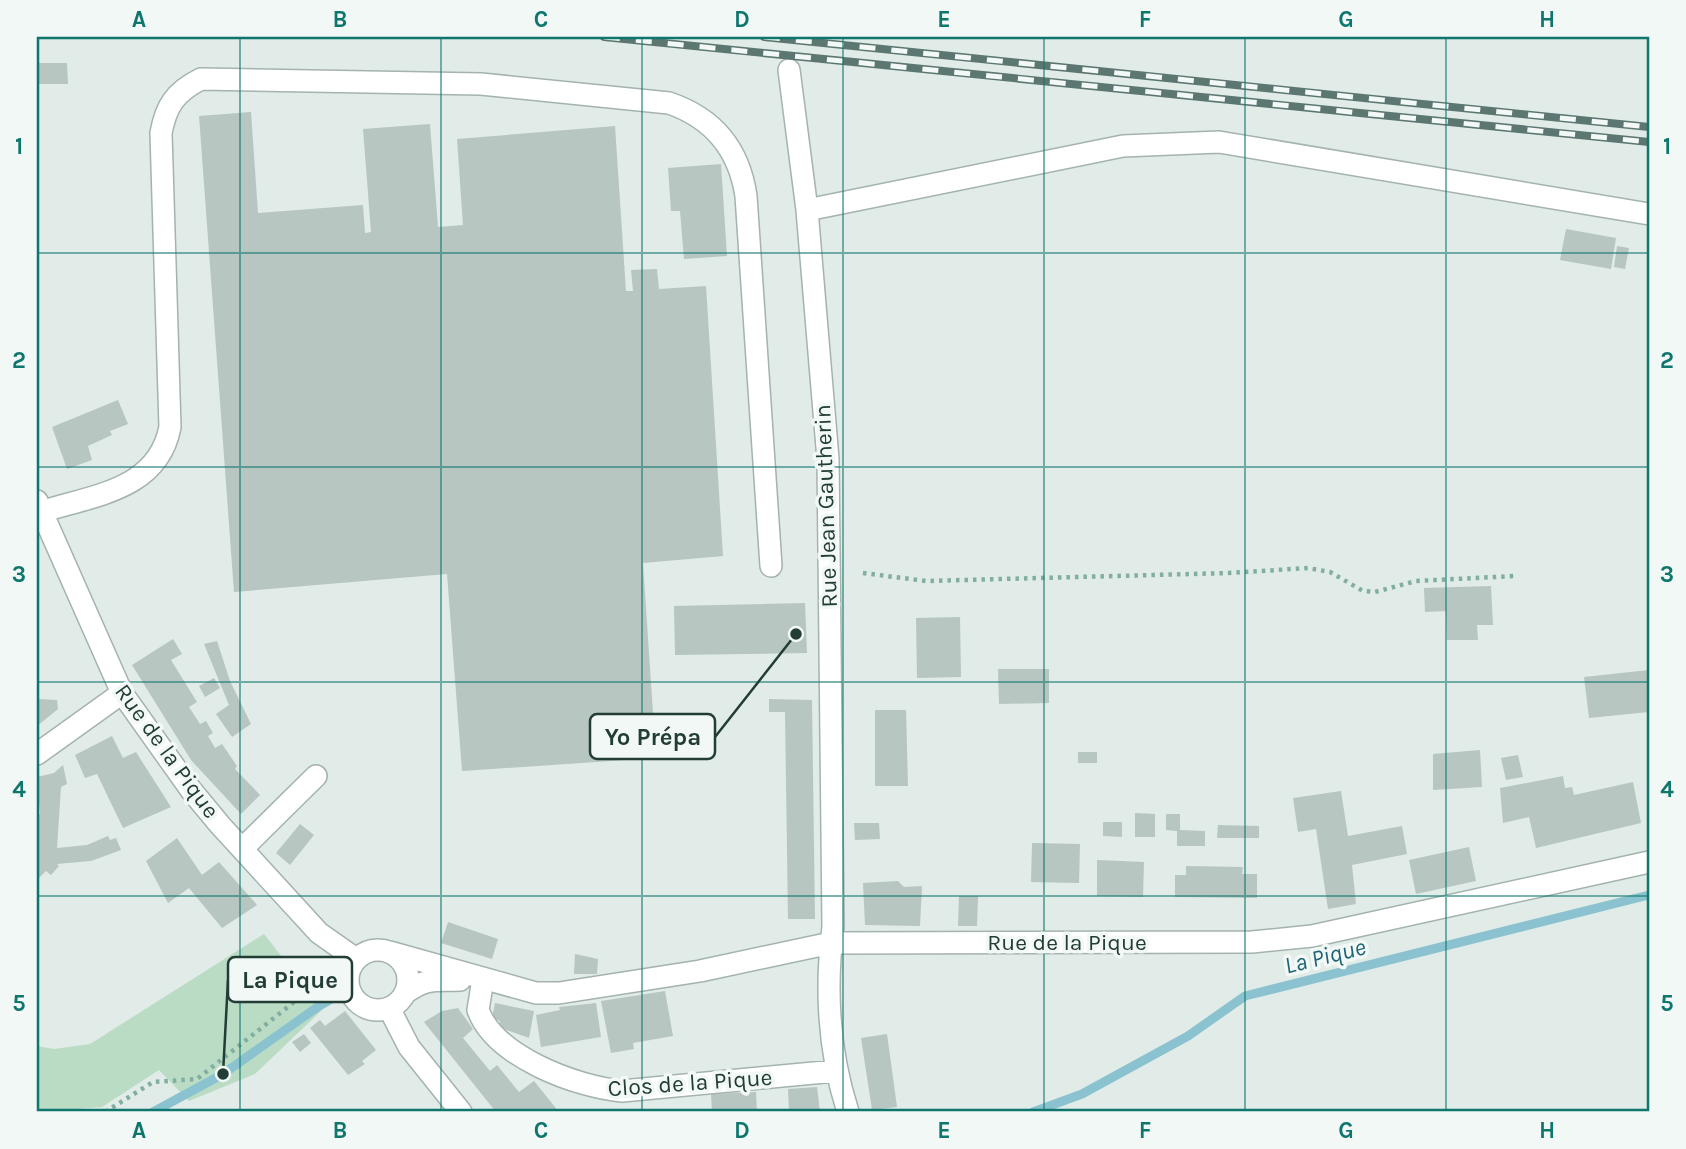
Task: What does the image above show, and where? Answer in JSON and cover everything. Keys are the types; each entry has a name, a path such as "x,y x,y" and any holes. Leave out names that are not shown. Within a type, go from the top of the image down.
{"street":[{"name":"Rue Jean Gautherin","path":"789,69 807,211 828,459 831,943 828,975 835,1072 848,1112"},
{"path":"39,507 136,481 150,471 167,444 170,427 161,133 164,113 172,98 201,79 481,84 669,103 688,110 710,124 736,157 746,196 771,566"},
{"path":"807,211 1123,146 1219,142 1649,214"},
{"name":"Rue de la Pique","path":"39,507 122,693 191,790 242,849 319,933 356,959"},
{"path":"37,754 122,693"},
{"path":"242,849 316,776"},
{"name":"Rue de la Pique","path":"390,952 536,993 559,993 699,971 831,943 1252,942 1311,936 1649,862"},
{"path":"376,950 390,952 404,965 408,975 405,993 389,1008 371,1010 355,1000 348,984 348,975 356,959 376,950"},
{"name":"Rue de la Pique","path":"405,993 421,982 432,979 483,979"},
{"name":"Clos de la Pique","path":"483,979 478,1010 491,1030 516,1052 557,1075 597,1089 622,1091 835,1072"},
{"path":"389,1008 409,1047 461,1112"}],"path":[{"path":"863,573 926,581 1229,573 1308,568 1330,572 1363,592 1375,592 1416,582 1514,576"},
{"path":"105,1112 153,1082 197,1079 308,991 348,984"}],"green space":[{"path":"264,934 323,1009 255,1074 189,1101 159,1070 102,1107 37,1112 37,1046 54,1049 90,1044"}],"building":[{"path":"37,63 67,63 68,84 37,84"},
{"path":"251,112 258,213 363,205 365,233 371,232 363,129 430,124 438,227 463,225 457,139 615,126 626,291 633,291 631,270 657,269 659,289 706,286 723,556 643,563 656,758 462,771 447,574 234,592 199,116"},
{"path":"721,164 727,256 684,259 680,211 671,211 668,168"},
{"path":"1566,229 1616,238 1611,269 1560,260"},
{"path":"1617,246 1629,248 1625,269 1614,267"},
{"path":"118,400 128,424 110,431 112,435 88,446 92,460 67,469 52,427"},
{"path":"1491,586 1493,625 1477,625 1478,640 1447,640 1446,611 1425,612 1424,588"},
{"path":"805,603 807,653 675,655 674,606"},
{"path":"960,617 961,677 917,678 916,618"},
{"path":"173,639 182,654 171,660 197,702 189,707 200,724 206,721 213,733 208,736 215,748 222,744 237,766 235,769 260,795 241,814 191,760 132,665"},
{"path":"217,641 230,681 251,724 232,737 216,714 229,705 204,644"},
{"path":"998,669 1049,669 1049,703 999,704"},
{"path":"1649,670 1649,712 1589,718 1584,677"},
{"path":"214,678 220,688 205,697 199,686"},
{"path":"37,699 57,700 58,709 37,726"},
{"path":"769,699 812,700 815,919 788,919 785,712 769,712"},
{"path":"875,710 906,710 908,786 875,786"},
{"path":"112,736 123,758 136,752 171,807 123,828 97,774 85,778 75,755"},
{"path":"1480,750 1482,787 1433,790 1433,754"},
{"path":"1078,752 1097,752 1097,763 1078,763"},
{"path":"1518,755 1523,777 1506,780 1501,758"},
{"path":"63,765 67,784 61,787 57,848 87,845 108,836 110,840 116,838 121,850 91,861 57,864 59,866 51,875 46,871 37,880 37,816 40,814 37,777 54,773"},
{"path":"1563,776 1565,788 1572,787 1574,795 1633,782 1641,823 1536,848 1529,817 1503,823 1500,788"},
{"path":"1341,791 1348,836 1402,826 1407,854 1352,865 1356,904 1328,909 1316,829 1298,832 1293,798"},
{"path":"1135,813 1155,814 1155,837 1135,837"},
{"path":"1166,814 1180,814 1180,830 1205,831 1205,846 1177,846 1177,831 1166,830"},
{"path":"1103,822 1122,822 1122,837 1103,836"},
{"path":"854,823 879,823 880,839 855,840"},
{"path":"300,824 314,835 290,865 276,853"},
{"path":"1218,825 1259,826 1259,838 1217,838"},
{"path":"177,838 202,875 219,862 257,905 222,928 189,888 168,903 146,861"},
{"path":"1032,843 1080,844 1079,883 1031,882"},
{"path":"1469,847 1476,881 1416,894 1409,860"},
{"path":"1097,860 1144,862 1143,897 1097,896"},
{"path":"1186,866 1243,867 1242,874 1257,874 1257,898 1175,897 1175,875 1186,875"},
{"path":"898,881 904,887 922,886 920,926 865,925 863,883"},
{"path":"959,896 978,896 977,926 958,926"},
{"path":"448,922 498,939 492,959 441,943"},
{"path":"575,954 598,959 597,974 574,974"},
{"path":"665,991 673,1036 633,1043 634,1049 611,1053 601,1001"},
{"path":"495,1003 534,1011 529,1038 498,1027 500,1021 492,1018"},
{"path":"596,1003 601,1037 541,1047 536,1015 560,1010 559,1007"},
{"path":"458,1008 473,1029 463,1038 490,1071 497,1065 519,1092 534,1081 559,1112 496,1112 424,1022 442,1011"},
{"path":"345,1011 376,1050 362,1061 365,1064 348,1075 310,1028 320,1020 325,1026"},
{"path":"304,1034 311,1043 300,1052 292,1042"},
{"path":"887,1034 897,1107 872,1110 861,1038"},
{"path":"817,1087 820,1112 789,1112 788,1089"},
{"path":"756,1092 757,1112 712,1112 711,1094"}],"waterway":[{"name":"La Pique","path":"1033,1112 1082,1094 1188,1036 1245,996 1649,895"},
{"name":"La Pique","path":"153,1112 223,1074 319,1006 342,993"}],"railway":[{"path":"604,37 1649,142"},
{"path":"764,37 1649,127"}],"place":[{"name":"Yo Prépa","path":"796,634"},
{"name":"La Pique","path":"223,1074"}]}
